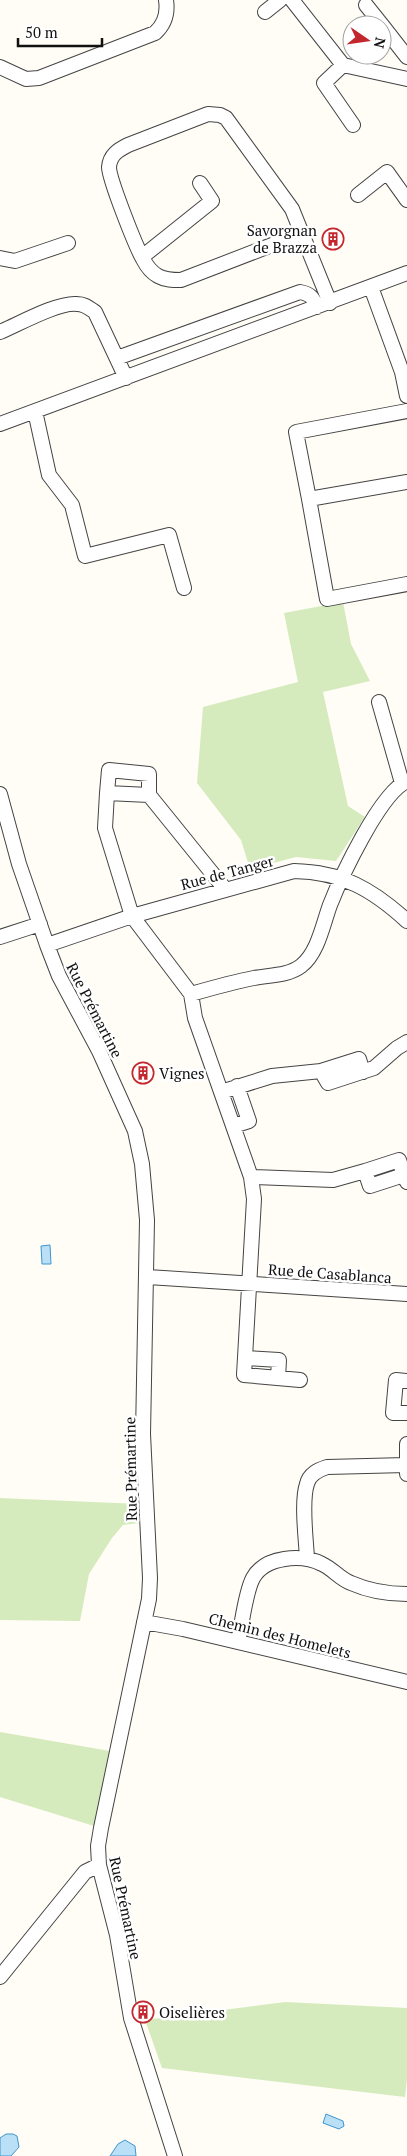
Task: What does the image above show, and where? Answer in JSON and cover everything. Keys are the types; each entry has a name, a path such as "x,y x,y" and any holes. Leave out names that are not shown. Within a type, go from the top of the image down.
{"street":[{"path":"0,67 26,79 39,78 155,33 164,21 168,10 166,0"},
{"path":"265,12 280,0"},
{"path":"292,0 343,66 407,79"},
{"path":"366,5 374,15"},
{"path":"392,38 407,57"},
{"path":"343,66 324,83 353,125"},
{"path":"302,233 181,280 167,280 158,276 142,257 111,178 109,167 112,157 128,145 208,114 220,115 232,126 292,209 302,233 324,305"},
{"path":"358,195 388,172 407,200"},
{"path":"142,257 212,201 200,183"},
{"path":"0,258 15,261 68,244"},
{"path":"0,424 407,273"},
{"path":"371,287 402,372 407,396"},
{"path":"117,358 300,292 308,294 324,305"},
{"path":"0,332 64,305 78,304 87,306 95,312 126,378"},
{"path":"203,326 214,346"},
{"path":"35,411 49,475 72,504 85,556 169,535 184,588"},
{"path":"407,411 296,432 327,599 407,584"},
{"path":"309,499 407,482"},
{"path":"191,994 252,978 290,972 302,966 312,954 341,878 390,794 405,782 379,702"},
{"path":"225,889 149,795 149,774 109,770 105,828 132,916 191,994 195,1018 250,1177 254,1199 251,1283"},
{"path":"107,793 149,795"},
{"name":"Rue Prémartine","path":"0,794 19,864 47,945 59,976 99,1051 135,1131 142,1164 147,1220 148,1277 143,1434 150,1578 149,1599 98,1846 99,1865 117,1935 131,2018 175,2156"},
{"name":"Rue de Tanger","path":"47,945 132,916 294,871 315,872 341,878 365,888 388,903 407,921"},
{"path":"0,937 40,924"},
{"path":"221,1092 272,1076 321,1071 328,1083 374,1068 407,1042"},
{"path":"233,1126 249,1121 238,1086"},
{"path":"250,1177 334,1180 365,1171 370,1186 405,1178"},
{"name":"Rue de Casablanca","path":"148,1277 407,1294"},
{"name":"Rue de Casablanca","path":"251,1283 244,1375 300,1380"},
{"path":"407,1381 396,1380 393,1412 407,1413"},
{"path":"307,1558 305,1496 307,1483 312,1475 327,1467 406,1470 407,1444"},
{"path":"238,1642 253,1578 264,1566 277,1561 307,1558 323,1564 352,1584 378,1592 407,1594"},
{"name":"Chemin des Homelets","path":"144,1622 183,1629 407,1682"},
{"path":"0,1977 85,1872 99,1865"}],"green space":[{"path":"343,602 351,644 370,681 323,692 348,806 365,817 336,861 296,857 250,869 241,840 197,783 203,707 298,682 284,613"},
{"path":"0,1498 139,1504 139,1523 123,1525 112,1538 89,1574 80,1621 0,1620"},
{"path":"0,1732 110,1751 94,1826 0,1797"},
{"path":"285,2002 407,2008 407,2079 405,2097 162,2068 145,2020"}],"water":[{"path":"50,1245 51,1264 42,1264 41,1246"},
{"path":"326,2114 343,2121 344,2126 339,2129 323,2123"},
{"path":"6,2134 17,2136 19,2147 11,2156 0,2156 0,2138"},
{"path":"125,2140 135,2146 136,2156 110,2156 118,2144"}],"place":[{"name":"Savorgnan de Brazza","path":"333,239"},
{"name":"Vignes","path":"143,1073"},
{"name":"Oiselières","path":"143,2012"}]}
